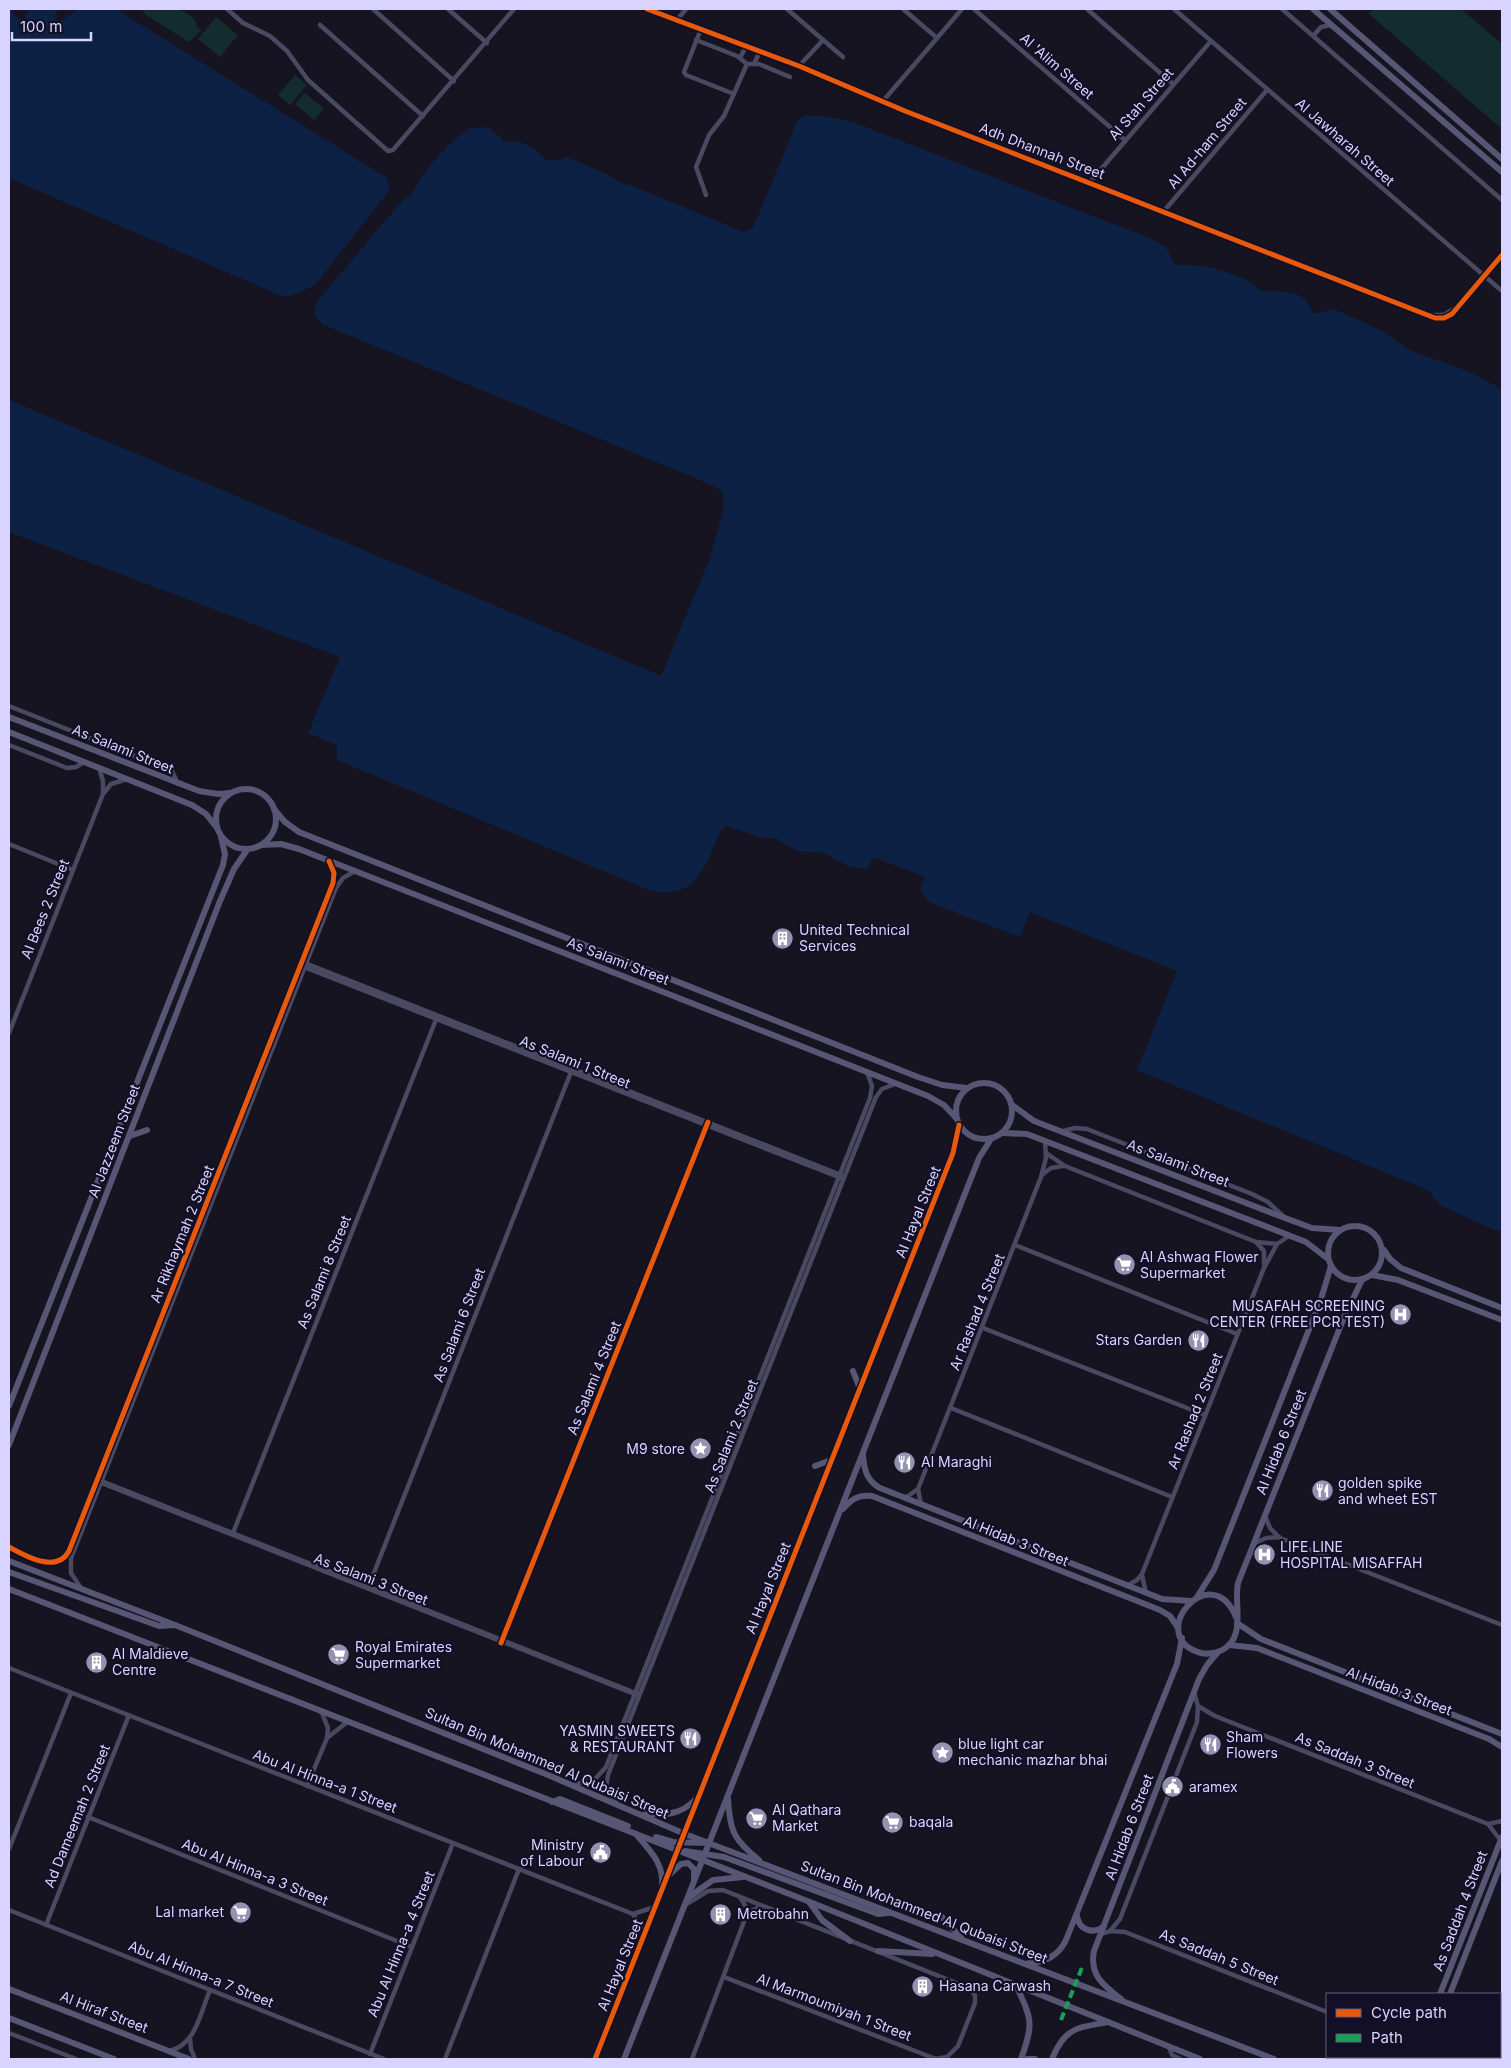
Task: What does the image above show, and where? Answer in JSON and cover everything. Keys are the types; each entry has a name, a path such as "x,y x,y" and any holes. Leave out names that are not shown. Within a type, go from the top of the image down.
{"street":[{"path":"227,9 242,23 270,36 283,48 308,80 388,151 393,150 514,9"},
{"path":"373,9 454,81"},
{"path":"448,9 486,43"},
{"name":"Adh Dhannah Street","path":"648,9 799,66 883,101 1428,314 1444,315 1458,306 1502,255"},
{"path":"677,20 686,9"},
{"path":"788,9 844,57"},
{"path":"903,9 937,38"},
{"path":"883,101 962,9"},
{"name":"Al 'Alim Street","path":"974,9 1125,140"},
{"path":"1087,9 1173,84"},
{"name":"Al Jawharah Street","path":"1174,9 1502,292"},
{"path":"1282,9 1502,200"},
{"path":"1313,9 1502,172"},
{"path":"1330,9 1502,159"},
{"path":"1314,36 1321,27 1320,14"},
{"path":"320,25 423,116"},
{"path":"1321,27 1333,25"},
{"path":"701,29 684,68 685,74 734,94"},
{"path":"696,40 740,58 746,64 761,65 790,78"},
{"path":"799,66 823,40"},
{"name":"Al Stah Street","path":"1090,182 1211,41"},
{"path":"740,58 746,46"},
{"path":"754,64 760,51"},
{"path":"706,194 696,167 709,135 724,116 746,64"},
{"name":"Al Ad-ham Street","path":"1164,211 1267,90"},
{"path":"9,706 172,771 178,784"},
{"name":"As Salami Street","path":"9,717 178,784 212,794 231,793"},
{"name":"As Salami Street","path":"9,732 197,807 206,814 217,828"},
{"path":"9,745 67,768 76,767 84,762"},
{"name":"Al Bees 2 Street","path":"9,1033 103,794 103,781 99,768"},
{"path":"103,794 111,784 128,779"},
{"path":"248,789 259,792 268,799 274,809 274,829 270,838 262,845 247,850 232,846 221,837 217,828 218,808 231,793 248,789"},
{"name":"As Salami Street","path":"274,809 285,822 299,832 918,1077 942,1085 967,1088"},
{"name":"Al Jazzeem Street","path":"9,1406 223,865 225,854 221,837"},
{"path":"9,844 73,870"},
{"name":"As Salami Street","path":"262,845 287,845 867,1072 939,1101 958,1122"},
{"name":"Al Jazzeem Street","path":"9,1445 224,893 234,869 247,850"},
{"path":"304,964 334,880 329,861"},
{"name":"Ar Rikhaymah 2 Street","path":"9,1547 48,1562 58,1562 63,1559 68,1551 99,1482 304,964 338,884 355,871"},
{"name":"As Salami 1 Street","path":"304,964 841,1177"},
{"name":"As Salami 8 Street","path":"232,1534 437,1017"},
{"name":"As Salami 6 Street","path":"368,1588 572,1070"},
{"name":"As Salami 2 Street","path":"572,1785 592,1781 604,1771 637,1694 828,1219 829,1208 871,1096 872,1086 867,1072"},
{"path":"979,1083 993,1084 1005,1092 1012,1104 1012,1120 1003,1133 990,1139 976,1139 963,1131 958,1122 958,1100 967,1088 979,1083"},
{"name":"As Salami 2 Street","path":"637,1694 841,1177 876,1097 886,1086 896,1084"},
{"name":"As Salami Street","path":"1012,1104 1034,1121 1061,1132 1312,1228 1340,1230"},
{"name":"Al Hayal Street","path":"595,2059 953,1153 958,1122"},
{"name":"As Salami 4 Street","path":"502,1641 707,1124"},
{"path":"1061,1132 1075,1128 1087,1129 1252,1194 1268,1202 1285,1218"},
{"path":"130,1136 147,1130"},
{"name":"As Salami Street","path":"1003,1133 1027,1134 1289,1236 1313,1246 1330,1262"},
{"path":"624,2059 979,1158 990,1139"},
{"name":"Ar Rashad 4 Street","path":"918,1489 1041,1177 1046,1153 1045,1141"},
{"path":"1046,1153 1065,1166 1256,1242 1277,1244"},
{"name":"Ar Rikhaymah 2 Street","path":"81,1588 71,1573 70,1561 112,1448 112,1442 224,1166"},
{"path":"1041,1177 1051,1168 1065,1166"},
{"path":"1382,1248 1381,1263 1372,1275 1362,1280 1348,1280 1341,1276 1330,1262 1330,1242 1340,1230 1355,1226 1362,1227 1375,1234 1390,1259 1402,1268 1502,1308"},
{"name":"Ar Rashad 2 Street","path":"1142,1574 1264,1268 1277,1244 1289,1236"},
{"path":"1256,1242 1264,1251 1264,1268"},
{"path":"1015,1245 1237,1334"},
{"name":"Al Hidab 6 Street","path":"1193,1600 1214,1570 1321,1299 1330,1262"},
{"path":"1372,1275 1398,1280 1502,1320"},
{"name":"Al Hidab 6 Street","path":"1237,1620 1238,1583 1345,1315 1362,1280"},
{"path":"982,1328 1205,1415"},
{"path":"852,1371 860,1389"},
{"path":"950,1408 1172,1497"},
{"name":"Al Hidab 3 Street","path":"863,1453 866,1473 870,1481 890,1492 1146,1593 1166,1600 1193,1600"},
{"path":"815,1466 831,1460"},
{"name":"As Salami 3 Street","path":"99,1482 637,1694"},
{"path":"905,1498 918,1489 921,1504"},
{"path":"886,1502 883,1495 890,1492"},
{"name":"Al Hidab 3 Street","path":"840,1511 850,1500 862,1495 886,1502 1160,1610 1170,1616 1179,1630"},
{"path":"1265,1515 1270,1528 1280,1538"},
{"path":"1253,1544 1266,1538 1280,1538 1502,1625"},
{"name":"Sultan Bin Mohammed Al Qubaisi Street","path":"10,1561 175,1625 572,1785 685,1834 1274,2059"},
{"path":"9,1572 160,1626 175,1625"},
{"path":"1127,1586 1134,1583 1142,1574"},
{"path":"1142,1574 1146,1593"},
{"path":"9,1589 346,1723 810,1902 1200,2059"},
{"path":"1203,1596 1217,1597 1229,1604 1237,1620 1235,1635 1229,1645 1218,1652 1204,1654 1197,1652 1182,1638 1179,1630 1182,1611 1193,1600 1203,1596"},
{"name":"Al Hidab 3 Street","path":"1237,1620 1261,1639 1502,1734"},
{"name":"Al Hidab 6 Street","path":"1025,1963 1040,1962 1058,1952 1065,1942 1177,1664 1182,1638"},
{"name":"Al Hidab 3 Street","path":"1229,1645 1258,1648 1489,1739 1502,1747"},
{"name":"Al Hidab 6 Street","path":"1128,2004 1104,1986 1096,1974 1093,1956 1194,1692 1204,1669 1218,1652"},
{"name":"Abu Al Hinna-a 1 Street","path":"9,1668 633,1914"},
{"path":"1110,1931 1121,1917 1196,1722 1198,1706 1194,1692"},
{"path":"9,1850 71,1693"},
{"path":"617,1804 608,1791 606,1781 624,1735 637,1694"},
{"name":"As Saddah 3 Street","path":"1198,1706 1215,1716 1488,1824"},
{"path":"308,1786 327,1738 328,1728 322,1713"},
{"name":"Ad Dameemah 2 Street","path":"46,1925 129,1715"},
{"path":"1196,1722 1205,1717 1215,1716"},
{"path":"327,1738 346,1723"},
{"path":"728,1796 731,1830 736,1840 766,1865"},
{"path":"639,1814 674,1814 682,1811 698,1797"},
{"path":"552,1802 560,1799 658,1838 681,1843 709,1843"},
{"name":"Abu Al Hinna-a 3 Street","path":"88,1817 412,1947"},
{"path":"1501,1839 1488,1824 1502,1821"},
{"path":"635,1833 656,1859 660,1868 663,1883 660,1895"},
{"name":"As Saddah 4 Street","path":"1440,1993 1501,1839"},
{"name":"Abu Al Hinna-a 4 Street","path":"370,2054 453,1843"},
{"path":"678,1850 706,1852 724,1857 878,1914 891,1913"},
{"name":"As Saddah 4 Street","path":"1450,1993 1502,1861"},
{"path":"669,1874 681,1864 690,1864 695,1872 693,1884"},
{"path":"445,2059 519,1869"},
{"path":"688,1898 713,1880 746,1877"},
{"path":"685,1906 703,1893 723,1890 969,1988 974,1992 975,2006 958,2046 947,2057 936,2059"},
{"path":"693,2059 745,1919 746,1907 740,1896"},
{"path":"810,1902 822,1920 850,1941"},
{"path":"745,1919 751,1912 763,1906"},
{"path":"644,1935 633,1914 655,1907"},
{"name":"Abu Al Hinna-a 7 Street","path":"9,1910 384,2059"},
{"path":"940,1915 963,1940"},
{"path":"1077,1915 1079,1924 1085,1930 1095,1931 1104,1926"},
{"path":"1121,1917 1125,1932"},
{"name":"As Saddah 5 Street","path":"1101,1934 1110,1931 1125,1932 1326,2012"},
{"path":"878,1951 937,1954"},
{"name":"Al Marmoumiyah 1 Street","path":"724,1977 936,2059"},
{"path":"1016,1985 1030,2018 1030,2035 1021,2059"},
{"name":"Al Hiraf Street","path":"9,1989 189,2059"},
{"path":"170,2051 184,2046 190,2039 210,1990"},
{"path":"9,2018 114,2059"},
{"path":"1053,2058 1066,2035 1074,2029 1108,2022"},
{"path":"9,2033 76,2059"},
{"path":"190,2039 195,2059"},
{"path":"1169,2047 1172,2054 1180,2059"},
{"path":"1027,2059 1036,2059"}],"green space":[{"path":"141,9 183,11 195,20 197,28 202,29 189,42 146,15"},
{"path":"1374,9 1461,9 1502,44 1502,129 1369,14"},
{"path":"216,17 238,35 220,57 198,39"},
{"path":"295,75 307,85 290,105 278,95"},
{"path":"305,93 324,109 314,120 295,104"}],"water":[{"path":"9,9 13,9 13,13 17,18 24,19 30,9 58,9 54,17 59,22 79,9 116,9 387,178 390,187 388,192 315,285 290,296 282,296 9,178"},
{"path":"808,115 835,118 858,124 1154,240 1167,248 1174,264 1198,265 1217,269 1249,282 1261,291 1293,293 1309,304 1313,314 1334,309 1382,331 1409,350 1467,371 1502,389 1502,1231 1494,1230 1440,1205 1428,1190 1137,1070 1177,971 1030,912 1020,937 928,902 920,889 925,877 873,857 867,869 850,867 824,853 798,851 776,839 759,837 727,826 722,829 697,878 688,886 678,891 665,893 649,890 337,760 337,745 308,733 340,657 9,532 9,400 661,676 710,558 723,510 723,493 714,486 322,324 315,316 315,304 402,201 407,198 439,156 456,138 470,128 491,129 506,142 512,141 528,145 545,160 560,160 566,157 607,174 623,184 631,185 743,232 753,228 796,124 801,118"}],"marked path":[{"path":"1061,2020 1083,1965"}],"cycle path":[{"path":"647,9 799,66 905,111 1435,318 1444,318 1452,314 1502,255"},
{"path":"9,1547 23,1555 49,1562 64,1558 69,1551 333,883 334,873 329,861"},
{"path":"501,1643 708,1122"},
{"path":"595,2059 953,1153 959,1125"}],"place":[{"name":"United Technical Services","path":"783,938"},
{"name":"Al Ashwaq Flower Supermarket","path":"1124,1265"},
{"name":"MUSAFAH SCREENING CENTER (FREE PCR TEST)","path":"1401,1314"},
{"name":"Stars Garden","path":"1198,1340"},
{"name":"M9 store","path":"701,1449"},
{"name":"Al Maraghi","path":"905,1462"},
{"name":"golden spike and wheet EST","path":"1322,1491"},
{"name":"LIFE LINE HOSPITAL MISAFFAH","path":"1264,1555"},
{"name":"Royal Emirates Supermarket","path":"339,1655"},
{"name":"Al Maldieve Centre","path":"96,1662"},
{"name":"YASMIN SWEETS & RESTAURANT","path":"691,1739"},
{"name":"Sham Flowers","path":"1210,1745"},
{"name":"blue light car mechanic mazhar bhai","path":"942,1752"},
{"name":"aramex","path":"1173,1787"},
{"name":"Al Qathara Market","path":"756,1818"},
{"name":"baqala","path":"893,1822"},
{"name":"Ministry of Labour","path":"600,1853"},
{"name":"Lal market","path":"240,1912"},
{"name":"Metrobahn","path":"721,1914"},
{"name":"Hasana Carwash","path":"923,1986"}]}
